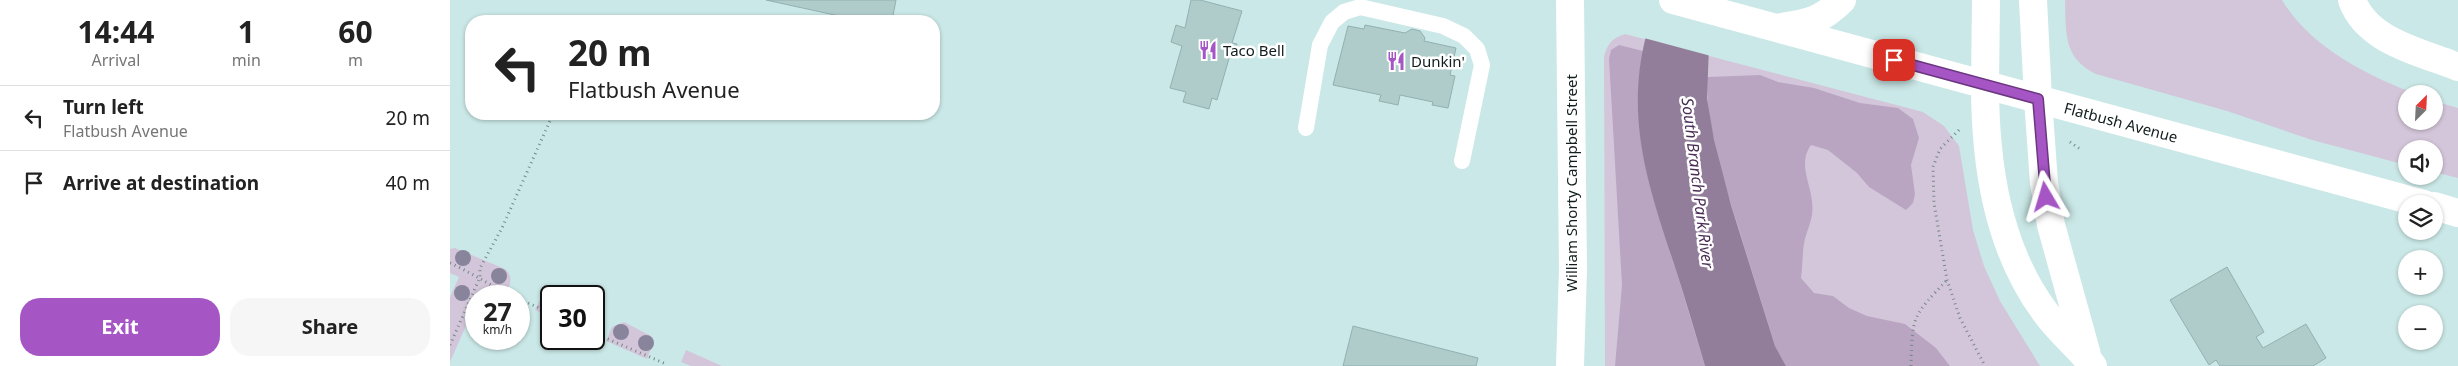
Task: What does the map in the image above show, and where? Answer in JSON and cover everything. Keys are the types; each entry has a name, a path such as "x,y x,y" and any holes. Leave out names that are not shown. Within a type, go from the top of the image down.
{"street":[{"name":"William Shorty Campbell Street","path":"1570,0 1573,268 1570,366"},
{"name":"Flatbush Avenue","path":"1673,0 2398,197"},
{"path":"1776,28 1805,24 1824,16 1842,0"},
{"path":"1986,0 1985,84 1988,145 1996,201 2007,243 2027,285 2045,313 2091,363"},
{"path":"2033,0 2044,183 2051,225 2091,363"},
{"path":"2352,0 2367,25 2388,39 2458,67"},
{"path":"2443,209 2458,213"}],"lane":[{"path":"1306,128 1320,45 1332,22 1344,12 1360,7 1443,26 1464,36 1477,49 1482,65 1462,161"}],"path":[{"path":"450,345 480,277 480,268 502,228 550,120"},
{"path":"1962,128 1940,148 1933,167 1934,203 1947,280 1960,318 1984,366"},
{"path":"2077,145 2080,149"},
{"path":"450,264 480,277 488,285"},
{"path":"1911,366 1911,328 1918,311 1947,280"},
{"path":"605,337 666,364"}],"shaded area":[{"path":"2065,0 2282,0 2307,32 2323,45 2359,68 2398,87 2398,130 2443,130 2443,104 2458,108 2458,178 2443,174 2443,140 2398,140 2398,163 2312,140 2227,111 2096,74 2085,68 2072,52 2068,43"},
{"path":"1625,34 1923,112 1944,126 1959,146 1973,230 1984,266 2000,301 2040,366 1605,366 1604,57 1611,42"},
{"path":"1619,45 1643,51 1638,106 1644,160 1650,187 1705,366 1615,366 1622,285 1609,59 1611,50"},
{"path":"1760,75 1778,82 1814,88 1860,103 1898,108 1913,119 1919,138 1911,165 1915,194 1913,203 1906,210 1869,187 1857,173 1828,150 1811,145 1805,159 1805,166 1811,194 1812,212 1804,244 1801,278 1814,293 1833,296 1849,308 1867,316 1905,324 1936,348 1950,366 1786,366 1775,346 1727,190 1716,152 1707,96 1707,77"},
{"path":"455,248 505,269 510,275 510,279 509,285 465,285 465,328 450,362 450,297 459,277 450,273 450,249"},
{"path":"540,300 540,312 535,310"},
{"path":"624,322 651,336 653,343 647,359 606,341 612,327"},
{"path":"686,350 722,366 691,366 681,362"}],"water":[{"name":"South Branch Park River","path":"1646,36 1709,47 1707,98 1714,140 1731,205 1775,346 1786,366 1705,366 1656,207 1642,152 1638,95 1640,66"}],"pier":[{"path":"1655,0 1717,0 1711,56 1644,38"}],"building":[{"path":"766,0 896,0 893,15 835,15"},
{"name":"Taco Bell","path":"1191,0 1200,0 1242,11 1232,43 1237,44 1234,56 1230,55 1217,100 1212,98 1209,109 1183,102 1186,92 1170,88 1182,46 1171,42 1176,25 1185,28"},
{"name":"Dunkin'","path":"1365,25 1405,33 1412,29 1420,31 1425,38 1424,41 1456,48 1450,75 1455,76 1448,108 1432,105 1433,102 1400,95 1398,105 1379,101 1381,95 1333,85 1348,26 1364,29"},
{"path":"2227,267 2264,332 2256,337 2263,348 2306,324 2326,358 2313,366 2220,366 2216,360 2209,365 2170,300"},
{"path":"1353,326 1478,358 1476,366 1343,366"}],"place":[{"name":"Taco Bell","path":"1208,50"},
{"name":"Dunkin'","path":"1396,61"}],"route":[{"path":"1894,60 2038,99 2046,197"}]}
